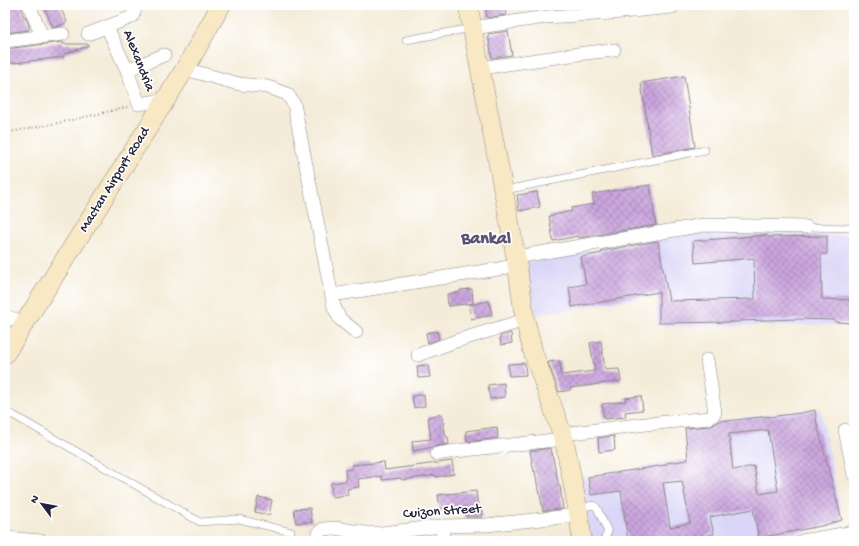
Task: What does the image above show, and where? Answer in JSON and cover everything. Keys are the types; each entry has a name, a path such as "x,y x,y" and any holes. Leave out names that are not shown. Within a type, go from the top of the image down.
{"street":[{"path":"29,5 42,36"},
{"name":"Mactan Airport Road","path":"5,354 185,69 222,5"},
{"path":"468,5 526,320 533,352 564,437 582,541"},
{"path":"472,28 545,17 612,13 649,7 672,7"},
{"path":"88,34 132,16 134,8"},
{"name":"Alexandria","path":"107,27 127,70 139,104 165,100"},
{"path":"5,41 62,34"},
{"path":"480,68 614,50"},
{"path":"127,70 164,56"},
{"path":"185,69 240,84 268,87 287,94 294,104 334,307 340,319 356,332"},
{"path":"332,295 498,269 516,261 704,225 806,227"},
{"path":"5,316 25,323"},
{"path":"418,356 455,339 526,320"},
{"path":"438,454 646,424 710,418 715,413 707,360"},
{"path":"845,430 854,475"},
{"name":"Cuizon Street","path":"316,541 318,533 323,529 329,528 382,533 442,526 486,525 578,512"},
{"path":"442,526 443,541"},
{"path":"802,541 854,532"},
{"path":"5,538 41,541"}],"lane":[{"path":"406,40 472,28"},
{"path":"502,190 705,150"},
{"path":"806,227 854,228"},
{"path":"5,411 200,522 239,519 291,532"},
{"path":"578,512 594,506 597,508 608,532 603,541"}],"path":[{"path":"5,133 63,122 139,104"}],"shaded area":[{"path":"697,233 854,235 854,325 657,326 657,295 535,315 526,262"},
{"path":"820,408 843,523 769,541 587,541 578,478 687,459 683,425"}],"building":[{"path":"5,5 21,5 23,16 25,16 29,25 29,30 5,33"},
{"path":"43,5 59,5 67,22 57,27 53,27"},
{"path":"485,5 505,5 506,15 487,18"},
{"path":"508,31 512,55 492,58 488,34"},
{"path":"63,42 63,44 88,44 88,46 64,54 64,57 5,64 5,49"},
{"path":"684,76 695,147 652,155 641,83"},
{"path":"650,185 656,225 553,241 549,216 572,211 571,208 594,204 592,194"},
{"path":"537,192 540,207 519,211 517,195"},
{"path":"767,235 768,237 827,236 827,254 821,254 822,299 854,300 854,323 835,322 835,320 797,319 739,322 659,323 659,292 572,307 569,287 586,284 581,257 602,253 601,251 658,241 669,301 755,299 754,258 695,263 693,241"},
{"path":"472,289 473,303 448,306 447,294 460,292 460,290"},
{"path":"489,301 492,315 471,319 469,305"},
{"path":"437,331 439,339 428,343 426,333"},
{"path":"511,333 512,343 501,345 500,336"},
{"path":"601,341 605,370 619,369 621,381 570,388 570,390 559,392 548,362 560,361 561,375 595,371 590,343"},
{"path":"525,363 526,375 509,376 508,364"},
{"path":"428,365 430,377 418,378 417,366"},
{"path":"504,383 505,397 490,399 488,385"},
{"path":"424,394 425,406 414,408 412,396"},
{"path":"641,396 643,410 625,412 626,417 604,419 602,404 626,401 625,398"},
{"path":"815,410 817,424 842,520 821,526 759,538 753,509 710,517 714,534 707,535 709,541 628,541 621,491 591,495 588,477 666,465 666,463 688,460 685,428 711,426 719,421 801,413","holes":["768,430 778,491 759,494 754,466 733,470 729,434","682,481 690,523 670,527 663,483"]},
{"path":"442,414 446,437 448,437 449,444 413,451 412,441 431,439 428,417"},
{"path":"497,427 498,438 467,442 466,431"},
{"path":"614,436 615,450 599,452 598,438"},
{"path":"551,448 559,487 560,486 563,509 543,511 530,451"},
{"path":"452,461 454,474 402,480 401,478 382,480 382,476 358,479 359,487 347,489 348,495 332,497 331,483 346,481 345,470 352,469 352,465 384,462 385,470"},
{"path":"476,491 478,508 481,508 482,517 466,517 465,507 440,509 438,495"},
{"path":"258,497 272,500 269,515 255,512"},
{"path":"310,508 312,522 296,523 294,509"}],"district":[{"name":"Bankal","path":"486,239"}]}
